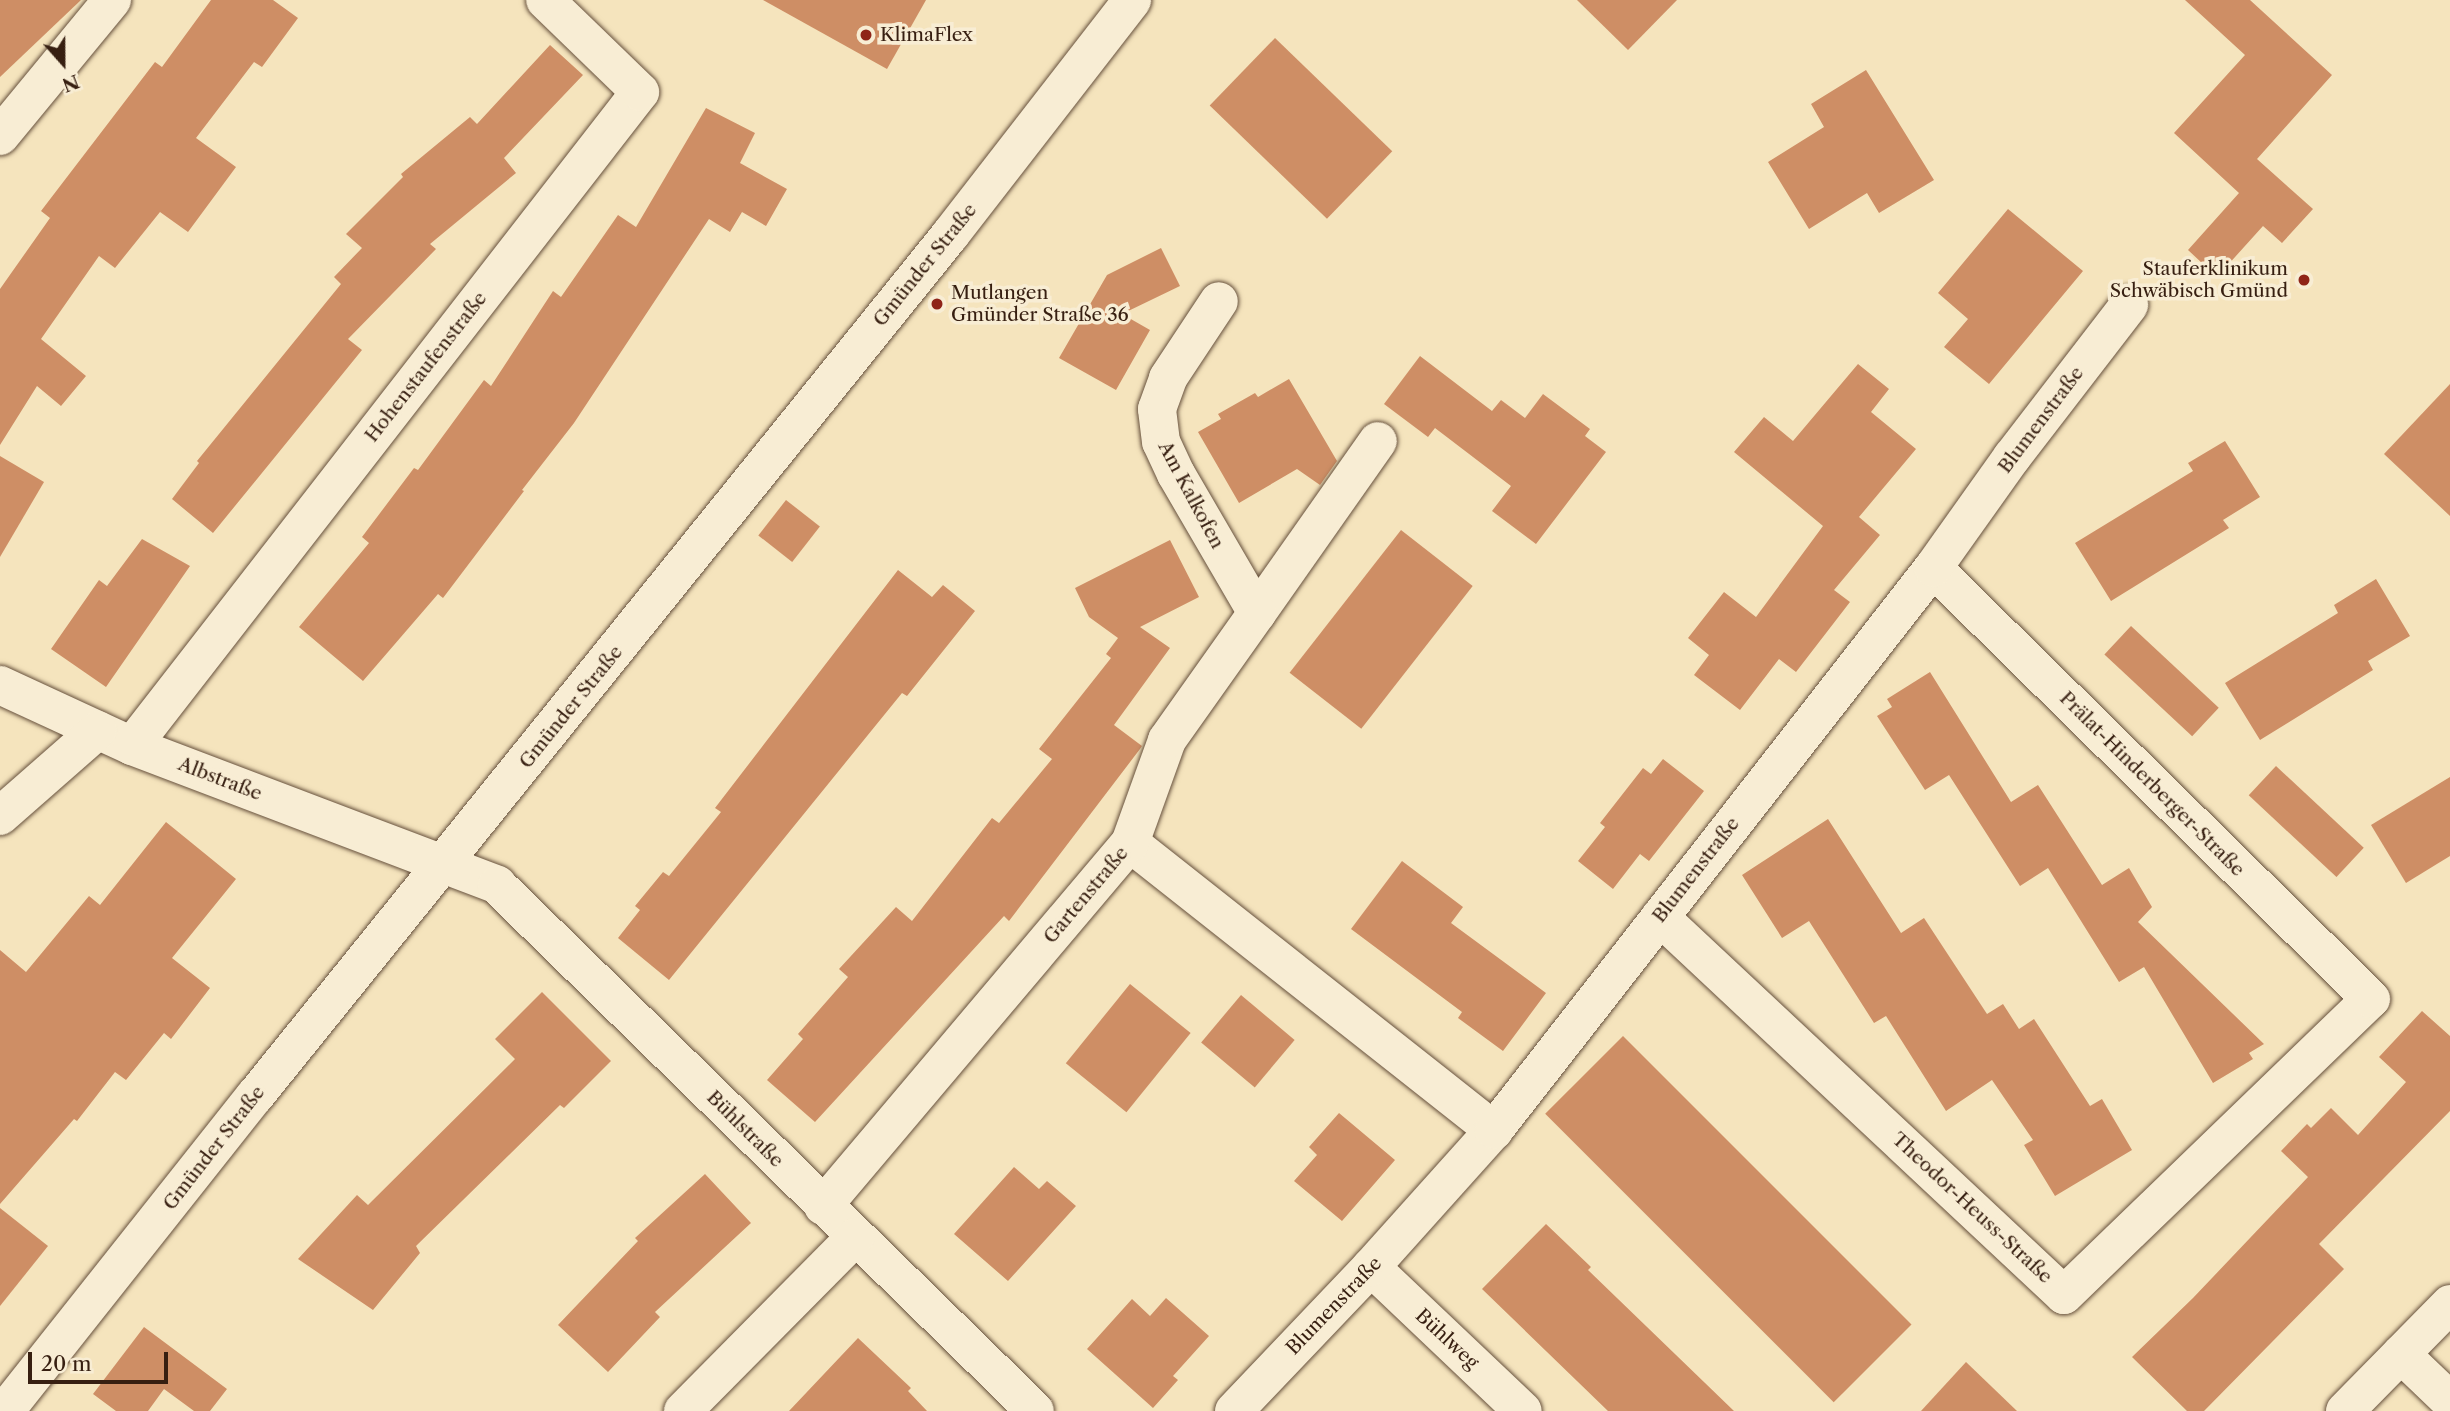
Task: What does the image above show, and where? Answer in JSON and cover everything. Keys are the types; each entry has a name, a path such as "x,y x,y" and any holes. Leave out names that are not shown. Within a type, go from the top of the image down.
{"street":[{"path":"0,136 112,0"},
{"name":"Hohenstaufenstraße","path":"132,746 640,92 545,0"},
{"name":"Gmünder Straße","path":"5,1411 254,1096 445,863 950,234 1132,0"},
{"name":"Am Kalkofen","path":"1219,301 1168,378 1157,409 1159,431 1161,442 1176,474 1257,613"},
{"name":"Blumenstraße","path":"1234,1411 1371,1267 1494,1130 1933,568 2012,457 2129,305"},
{"path":"1130,843 1167,740 1378,441"},
{"name":"Prälat-Hinderberger-Straße","path":"1933,568 2371,999"},
{"name":"Albstraße","path":"0,685 132,746 445,863"},
{"path":"0,816 97,730"},
{"name":"Gartenstraße","path":"823,1206 1130,843 1494,1130"},
{"name":"Bühlstraße","path":"445,863 497,885 1035,1411"},
{"name":"Theodor-Heuss-Straße","path":"1660,917 2064,1295 2371,999"},
{"path":"683,1411 855,1237"},
{"name":"Bühlweg","path":"1371,1267 1523,1411"},
{"path":"2345,1411 2450,1304"},
{"path":"2401,1354 2450,1401"}],"building":[{"path":"0,0 81,0 0,77"},
{"path":"211,0 273,0 298,18 262,67 254,62 196,138 236,167 188,232 160,212 115,268 99,256 41,339 86,376 61,406 37,386 0,445 0,289 50,218 41,211 155,62 162,67"},
{"name":"KlimaFlex","path":"763,0 926,0 887,69"},
{"path":"1577,0 1677,0 1628,50"},
{"path":"2185,0 2250,0 2332,75 2257,159 2313,209 2282,243 2263,226 2217,277 2188,250 2239,193 2174,133 2245,55"},
{"path":"1275,38 1392,151 1327,219 1210,106"},
{"path":"550,45 583,75 504,158 516,173 430,244 436,249 348,339 362,350 213,533 172,499 199,463 197,461 341,284 334,277 362,248 346,234 403,177 401,174 470,117 477,124"},
{"path":"1866,70 1934,180 1879,213 1867,193 1809,229 1768,162 1824,127 1811,104"},
{"path":"706,108 755,133 740,163 787,189 766,226 742,212 730,232 709,219 574,423 522,490 524,491 443,598 438,594 363,681 299,627 369,543 362,537 414,468 418,470 484,380 491,386 553,291 561,297 618,215 636,227"},
{"path":"2008,209 2083,271 1989,384 1944,347 1968,319 1938,293"},
{"path":"1161,248 1180,286 1122,314 1150,330 1116,390 1059,358 1107,275"},
{"path":"1420,356 1492,411 1501,400 1525,418 1543,394 1590,429 1585,436 1606,452 1536,544 1492,511 1511,486 1435,428 1428,437 1384,404"},
{"path":"1858,364 1889,389 1871,412 1916,449 1859,517 1880,535 1834,590 1850,602 1796,672 1779,659 1740,710 1694,675 1709,655 1688,638 1724,592 1756,617 1823,526 1734,452 1764,417 1793,441"},
{"path":"1289,379 1337,461 1320,485 1297,469 1239,503 1198,432 1221,419 1218,414 1255,393 1258,397"},
{"path":"2450,384 2450,516 2384,454"},
{"path":"2225,441 2260,497 2223,520 2229,528 2111,601 2075,543 2193,471 2188,463"},
{"path":"0,456 44,482 0,557"},
{"path":"786,500 820,526 792,562 758,535"},
{"path":"1401,530 1473,586 1361,729 1290,673"},
{"path":"142,539 190,566 106,687 51,649 99,580 107,586"},
{"path":"1170,540 1199,597 1140,627 1170,648 1114,725 1142,746 1009,921 1004,916 815,1122 767,1080 803,1039 798,1034 848,977 839,969 896,907 912,921 992,818 999,823 1052,759 1039,749 1111,658 1106,654 1118,638 1089,617 1075,588"},
{"path":"898,570 932,597 943,585 975,611 907,696 902,693 669,980 618,938 640,910 635,906 663,872 669,876 721,812 715,808"},
{"path":"2376,579 2410,636 2368,661 2373,670 2260,740 2225,683 2338,613 2334,605"},
{"path":"2131,626 2219,708 2192,736 2104,655"},
{"path":"1930,672 2011,802 2038,785 2102,885 2129,868 2152,907 2138,922 2264,1044 2249,1053 2253,1059 2213,1083 2144,967 2119,982 2048,868 2020,886 1949,775 1925,790 1877,716 1892,707 1887,699"},
{"path":"1663,759 1704,791 1649,861 1640,854 1613,889 1578,861 1605,827 1600,823 1643,768 1651,774"},
{"path":"2276,766 2364,848 2336,877 2249,795"},
{"path":"2450,777 2450,856 2406,883 2371,825"},
{"path":"1828,819 1901,933 1924,918 1987,1014 2003,1004 2019,1029 2034,1019 2090,1106 2102,1099 2132,1150 2055,1196 2024,1145 2033,1140 1992,1080 1946,1111 1886,1016 1874,1023 1809,921 1782,938 1742,875"},
{"path":"166,822 236,879 172,958 210,988 171,1039 164,1033 126,1080 115,1072 77,1121 74,1119 0,1204 0,950 26,972 89,896 100,905"},
{"path":"1402,861 1463,907 1451,923 1546,993 1503,1051 1458,1018 1462,1012 1351,929"},
{"path":"1130,984 1191,1033 1126,1112 1066,1063"},
{"path":"542,992 611,1061 564,1108 560,1105 416,1246 420,1253 373,1310 298,1259 357,1195 368,1205 515,1059 495,1039"},
{"path":"1241,995 1295,1040 1255,1087 1201,1042"},
{"path":"2422,1011 2450,1036 2450,1111 2319,1244 2344,1269 2204,1411 2187,1411 2132,1357 2193,1298 2308,1177 2281,1151 2307,1124 2311,1128 2331,1108 2358,1135 2406,1082 2379,1057"},
{"path":"1623,1036 1911,1324 1834,1402 1545,1114"},
{"path":"1339,1113 1395,1160 1342,1221 1294,1181 1317,1155 1309,1147"},
{"path":"1014,1167 1039,1189 1047,1181 1076,1206 1008,1281 954,1234"},
{"path":"705,1174 751,1223 655,1312 660,1317 608,1372 558,1325 638,1241 635,1238"},
{"path":"0,1208 48,1246 0,1306"},
{"path":"1546,1224 1591,1267 1588,1270 1734,1411 1608,1411 1482,1289"},
{"path":"1166,1298 1209,1336 1173,1376 1178,1380 1153,1408 1087,1349 1132,1299 1150,1316"},
{"path":"144,1327 227,1389 210,1411 194,1411 164,1389 148,1411 116,1411 93,1394"},
{"path":"858,1338 911,1388 908,1391 927,1411 789,1411"},
{"path":"1966,1362 2017,1411 1921,1411"}],"place":[{"name":"KlimaFlex","path":"866,35"},
{"name":"Stauferklinikum Schwäbisch Gmünd","path":"2304,280"},
{"name":"Mutlangen Gmünder Straße 36","path":"937,304"}]}
